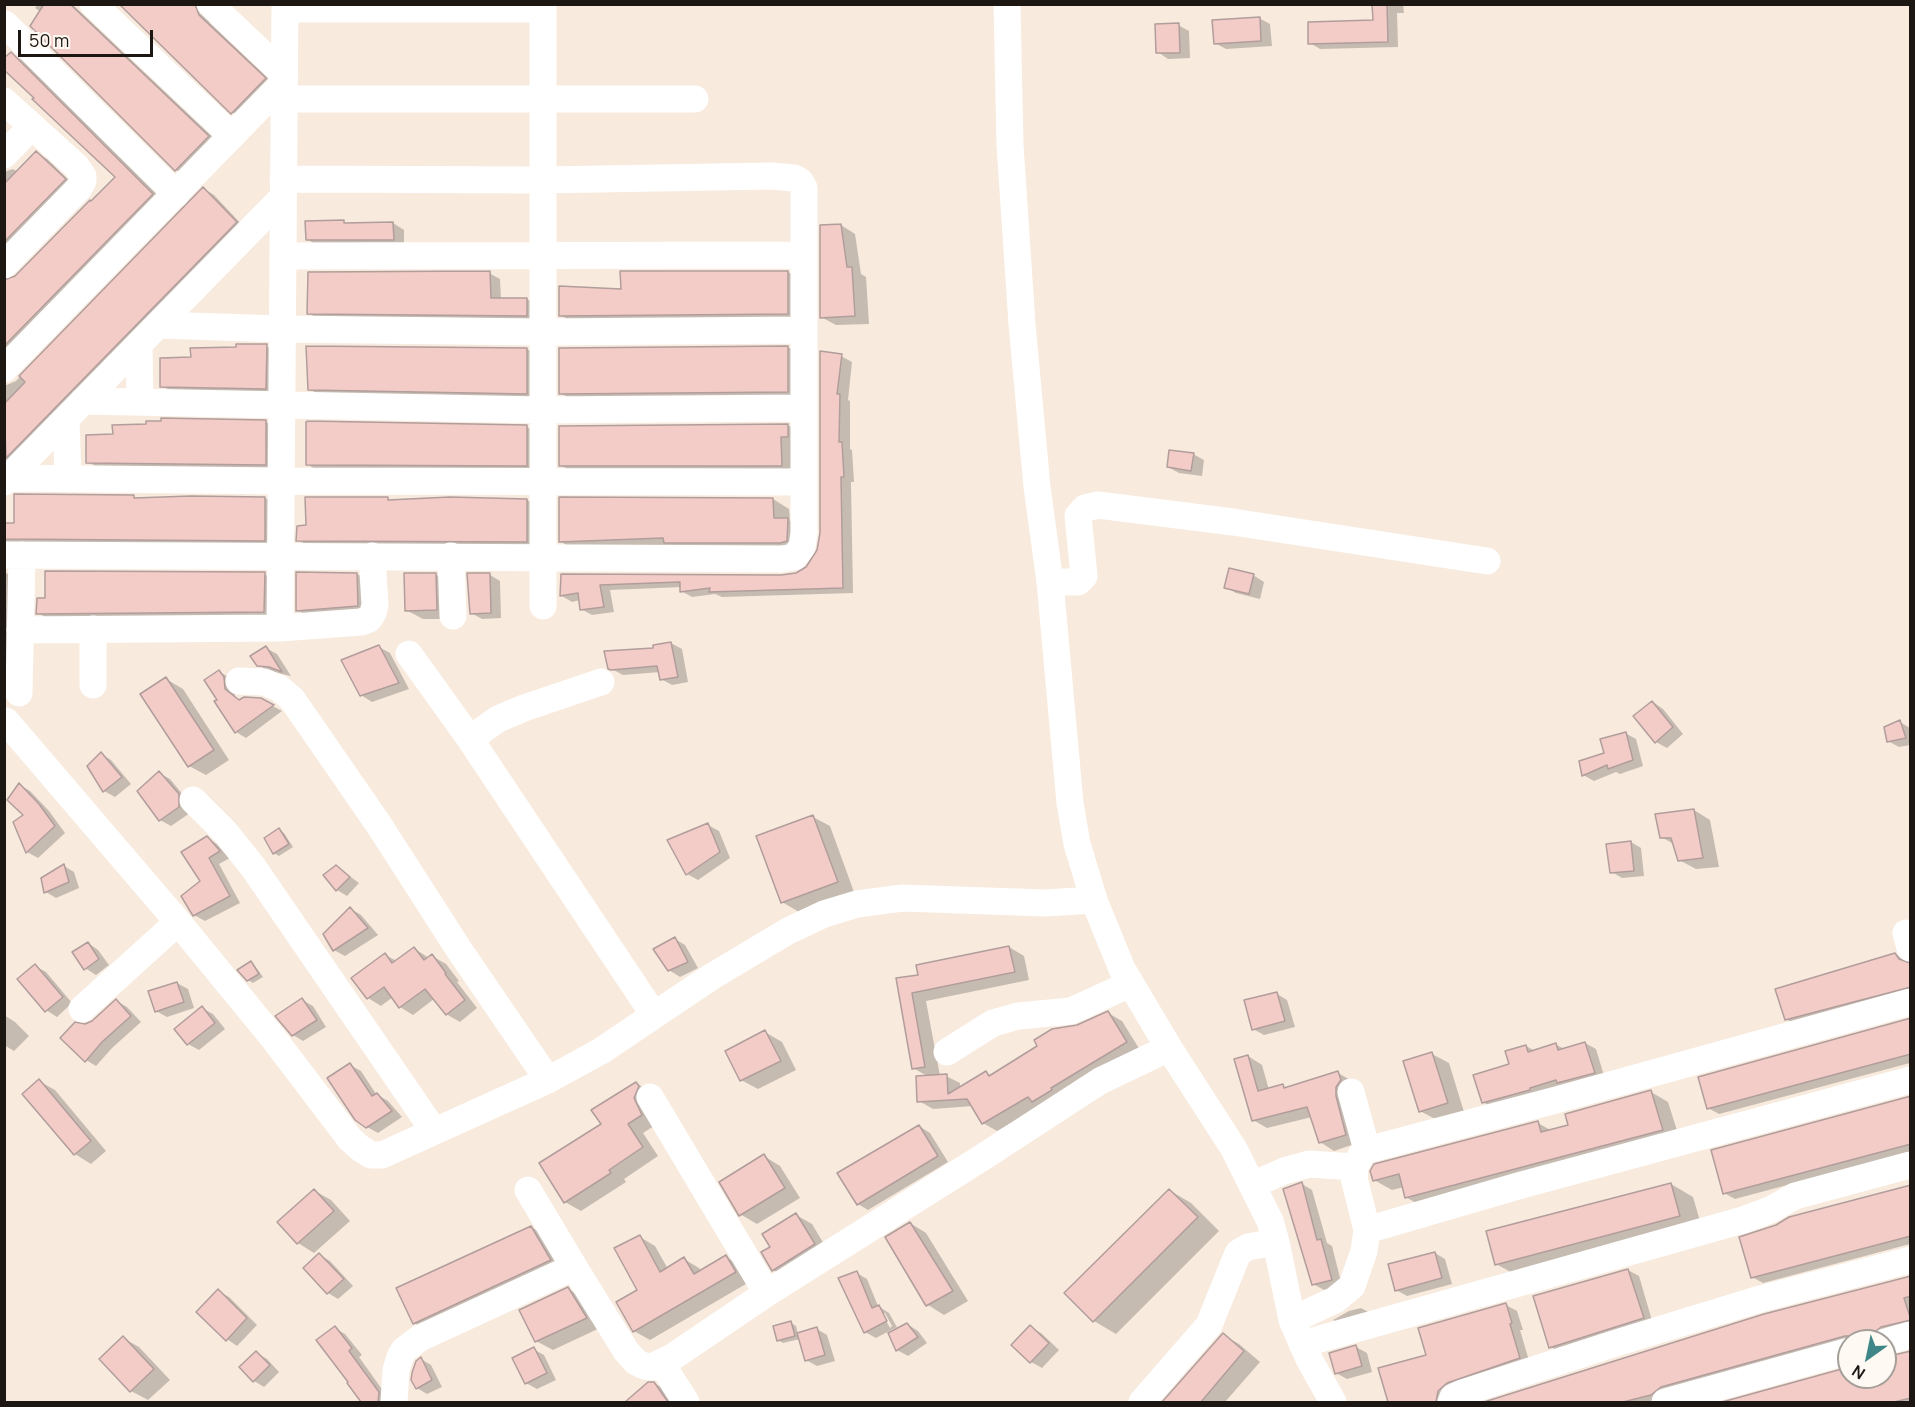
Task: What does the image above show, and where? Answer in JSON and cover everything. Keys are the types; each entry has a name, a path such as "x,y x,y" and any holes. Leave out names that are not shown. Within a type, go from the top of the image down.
{"street":[{"path":"93,4 232,136"},
{"path":"210,4 283,85 543,99 695,99"},
{"path":"1007,4 1010,145 1022,324 1037,487 1050,582 1070,803 1077,844 1109,939 1119,990 1158,1053 1234,1149 1270,1221 1262,1244 1297,1332 1333,1402"},
{"path":"280,628 285,7 543,7 541,410 543,606"},
{"path":"6,24 176,194"},
{"path":"4,369 283,85"},
{"path":"4,101 76,166 83,176 83,181 4,265"},
{"path":"4,155 32,126"},
{"path":"6,478 158,325 283,188 772,176 794,178 800,181 804,188 804,533 802,547 794,557 781,559 13,555 20,630 19,693"},
{"path":"283,256 804,255"},
{"path":"158,325 542,332 804,330"},
{"path":"139,344 140,402"},
{"path":"75,410 140,402 541,410 804,408"},
{"path":"68,479 75,410"},
{"path":"6,478 542,483 804,482"},
{"path":"1050,582 1078,582 1084,576 1078,516 1085,508 1098,505 1233,522 1487,561"},
{"path":"20,630 280,628 361,622 369,619 375,604 372,556"},
{"path":"451,556 453,616"},
{"path":"93,629 93,685"},
{"path":"409,654 470,739 654,1015"},
{"path":"239,681 264,682 279,688 292,699 379,825 548,1080"},
{"path":"470,739 498,719 515,711 602,682"},
{"path":"6,721 178,922 274,1040 350,1139 371,1155 382,1155 548,1080 601,1051 711,977 788,931 824,914 857,904 902,898 1045,903 1094,900"},
{"path":"193,800 225,832 253,867 434,1131"},
{"path":"82,1009 178,922"},
{"path":"947,1052 993,1023 1018,1016 1071,1011 1119,990"},
{"path":"1252,1185 1284,1171 1309,1164 1361,1158 1685,1063 1911,1002"},
{"path":"528,1190 574,1268 636,1362 652,1367 1100,1081 1158,1053"},
{"path":"1366,1230 1518,1186 1911,1080"},
{"path":"1297,1332 1352,1286 1364,1251 1366,1230 1354,1178 1361,1158 1351,1092"},
{"path":"650,1097 767,1293"},
{"path":"1297,1332 1743,1220 1770,1210 1795,1196 1911,1165"},
{"path":"1142,1402 1204,1332 1213,1316 1238,1253 1262,1244"},
{"path":"1451,1402 1453,1396 1616,1343 1760,1299 1911,1260"},
{"path":"394,1402 396,1370 404,1350 420,1338 574,1268"},
{"path":"1665,1402 1837,1354"},
{"path":"661,1363 686,1402"}],"building":[{"path":"44,4 70,4 209,136 175,171 30,26"},
{"path":"119,4 195,4 199,15 266,78 231,114"},
{"path":"1372,4 1387,4 1388,42 1308,44 1308,22 1373,20"},
{"path":"1260,17 1261,41 1214,44 1212,20"},
{"path":"1179,23 1180,53 1156,53 1155,24"},
{"path":"11,52 153,194 4,346 4,280 15,276 115,177 4,70 4,58"},
{"path":"36,151 66,179 4,242 4,184"},
{"path":"203,187 237,222 6,458 4,404 25,382 19,376"},
{"path":"344,220 344,223 393,222 394,240 306,240 305,221"},
{"path":"841,224 847,267 852,267 855,316 820,318 820,225"},
{"path":"490,271 491,298 527,298 527,316 307,314 308,272"},
{"path":"620,271 788,271 788,314 559,316 559,286 621,289"},
{"path":"236,344 267,344 266,389 160,387 160,358 191,357 190,348 236,347"},
{"path":"306,346 527,348 527,394 308,390"},
{"path":"788,346 788,392 559,394 559,348"},
{"path":"820,351 842,354 837,394 840,394 839,442 842,442 844,477 841,477 843,588 709,592 710,588 680,592 680,582 600,585 604,607 580,610 578,593 560,596 561,574 781,575 796,573 806,567 817,550 820,533"},
{"path":"161,418 266,420 266,465 86,463 86,435 113,434 112,425 146,424 146,421 161,421"},
{"path":"306,422 527,425 527,466 306,465"},
{"path":"788,424 788,437 781,437 782,466 559,466 559,426"},
{"path":"1169,450 1194,453 1191,471 1167,467"},
{"path":"14,494 134,495 134,498 265,497 265,541 4,539 4,523 14,523"},
{"path":"305,497 388,497 388,500 450,497 527,499 527,542 296,541 297,526 306,525"},
{"path":"559,497 773,498 774,518 788,518 787,541 780,543 664,543 663,538 559,542"},
{"path":"1229,568 1254,574 1249,594 1224,588"},
{"path":"45,571 265,572 264,612 36,614 37,598 45,598"},
{"path":"296,572 357,573 358,606 296,611"},
{"path":"404,573 436,573 437,610 405,611"},
{"path":"467,573 490,573 491,613 470,614"},
{"path":"671,642 678,677 660,680 657,666 608,669 604,651 653,648 653,645"},
{"path":"379,645 399,683 360,696 341,660"},
{"path":"266,646 282,672 269,667 257,666 250,656"},
{"path":"219,670 224,677 225,689 239,700 244,697 261,698 274,705 235,733 214,701 217,700 204,680"},
{"path":"166,677 214,750 188,767 140,694"},
{"path":"1652,701 1673,727 1655,743 1633,716"},
{"path":"1900,720 1906,738 1887,742 1884,727"},
{"path":"1626,732 1633,760 1608,769 1607,765 1582,776 1579,761 1604,753 1600,739"},
{"path":"101,752 122,777 103,792 87,766"},
{"path":"159,771 179,794 179,807 159,821 137,791"},
{"path":"19,783 39,804 55,826 26,853 13,822 23,815 7,800"},
{"path":"1694,809 1703,858 1678,861 1671,838 1660,838 1655,814"},
{"path":"813,815 838,882 781,903 756,836"},
{"path":"708,823 720,852 686,875 667,840"},
{"path":"279,828 289,844 273,854 264,838"},
{"path":"207,836 220,851 209,858 230,896 193,916 181,896 200,881 181,852"},
{"path":"1631,841 1634,871 1610,873 1606,844"},
{"path":"64,864 69,882 44,893 41,878"},
{"path":"336,865 350,877 336,891 323,875"},
{"path":"350,907 368,928 333,951 323,934"},
{"path":"675,937 688,962 668,971 653,949"},
{"path":"88,942 99,959 84,970 72,952"},
{"path":"1009,946 1015,972 912,993 925,1067 912,1069 896,978 918,975 916,965"},
{"path":"414,947 424,960 432,954 465,1000 446,1015 425,989 399,1008 384,987 367,999 351,978 385,953 392,963"},
{"path":"1895,953 1899,959 1910,963 1911,987 1785,1020 1775,989"},
{"path":"251,961 259,974 247,981 237,970"},
{"path":"35,964 63,997 45,1012 17,979"},
{"path":"177,982 184,1002 155,1012 148,991"},
{"path":"1277,992 1285,1021 1252,1030 1244,1000"},
{"path":"302,998 317,1020 292,1036 275,1016"},
{"path":"116,999 131,1016 102,1042 85,1062 60,1038 75,1022 85,1024 92,1021"},
{"path":"202,1006 215,1023 187,1045 174,1029"},
{"path":"1108,1011 1127,1042 1032,1102 1028,1097 982,1124 967,1099 917,1102 916,1076 947,1074 948,1094 986,1071 989,1076 1037,1046 1034,1040 1052,1029 1077,1025"},
{"path":"1911,1018 1911,1054 1707,1109 1698,1077"},
{"path":"765,1030 781,1061 740,1081 725,1051"},
{"path":"1585,1042 1595,1073 1557,1083 1556,1080 1530,1088 1530,1090 1482,1103 1473,1075 1509,1064 1505,1051 1526,1045 1528,1052 1556,1043 1558,1050"},
{"path":"1432,1052 1448,1103 1419,1112 1403,1061"},
{"path":"1248,1055 1258,1091 1283,1084 1284,1088 1338,1071 1341,1080 1336,1087 1336,1096 1346,1135 1319,1143 1307,1107 1252,1121 1234,1059"},
{"path":"350,1063 372,1096 377,1093 392,1111 366,1128 355,1120 327,1078"},
{"path":"39,1079 91,1141 74,1155 22,1094"},
{"path":"636,1082 639,1086 634,1098 642,1115 628,1124 643,1147 609,1170 611,1173 564,1203 539,1163 601,1124 591,1110"},
{"path":"1651,1090 1663,1130 1405,1198 1399,1174 1373,1181 1370,1171 1374,1164 1538,1121 1541,1132 1568,1125 1565,1114"},
{"path":"1911,1096 1911,1144 1723,1194 1711,1150"},
{"path":"919,1125 938,1156 857,1205 837,1173"},
{"path":"764,1154 785,1188 739,1216 719,1182"},
{"path":"1302,1182 1317,1240 1321,1239 1332,1280 1312,1285 1283,1189"},
{"path":"1671,1183 1680,1216 1495,1265 1486,1231"},
{"path":"1911,1185 1911,1236 1751,1278 1739,1237 1776,1225 1789,1217"},
{"path":"314,1189 334,1211 297,1244 277,1222"},
{"path":"1169,1189 1198,1217 1093,1322 1064,1293"},
{"path":"796,1213 815,1244 772,1271 761,1252 770,1247 762,1234"},
{"path":"910,1222 953,1291 926,1306 885,1237"},
{"path":"531,1226 551,1260 413,1324 396,1288"},
{"path":"640,1235 660,1272 684,1257 694,1274 726,1255 736,1272 633,1332 616,1302 637,1290 614,1248"},
{"path":"1435,1252 1442,1278 1395,1291 1388,1264"},
{"path":"319,1253 344,1279 327,1294 303,1268"},
{"path":"1628,1269 1644,1318 1549,1348 1533,1296"},
{"path":"857,1271 872,1308 879,1305 887,1321 864,1333 838,1278"},
{"path":"1911,1276 1911,1296 1904,1298 1911,1320 1878,1329 1837,1329 1837,1338 1661,1387 1651,1395 1623,1402 1484,1402 1764,1314"},
{"path":"568,1287 587,1318 535,1342 519,1310"},
{"path":"218,1289 247,1318 226,1341 196,1312"},
{"path":"1506,1303 1520,1358 1447,1383 1438,1391 1436,1402 1388,1402 1378,1368 1426,1355 1418,1328"},
{"path":"791,1321 795,1336 777,1341 773,1326"},
{"path":"907,1323 918,1337 896,1351 888,1333"},
{"path":"1030,1325 1049,1343 1030,1363 1011,1345"},
{"path":"335,1326 352,1348 349,1351 379,1392 378,1402 361,1402 316,1340"},
{"path":"817,1327 825,1355 805,1361 797,1333"},
{"path":"1223,1333 1244,1351 1201,1402 1162,1402"},
{"path":"123,1336 154,1369 130,1392 99,1359"},
{"path":"1356,1345 1362,1366 1335,1374 1329,1353"},
{"path":"534,1347 547,1373 525,1384 512,1358"},
{"path":"256,1351 270,1365 253,1382 239,1367"},
{"path":"1911,1351 1911,1398 1894,1402 1722,1402 1837,1370 1837,1389 1897,1389 1897,1354"},
{"path":"421,1357 432,1380 416,1389 411,1380 412,1373 416,1361"},
{"path":"648,1382 654,1382 668,1402 625,1402"}]}
